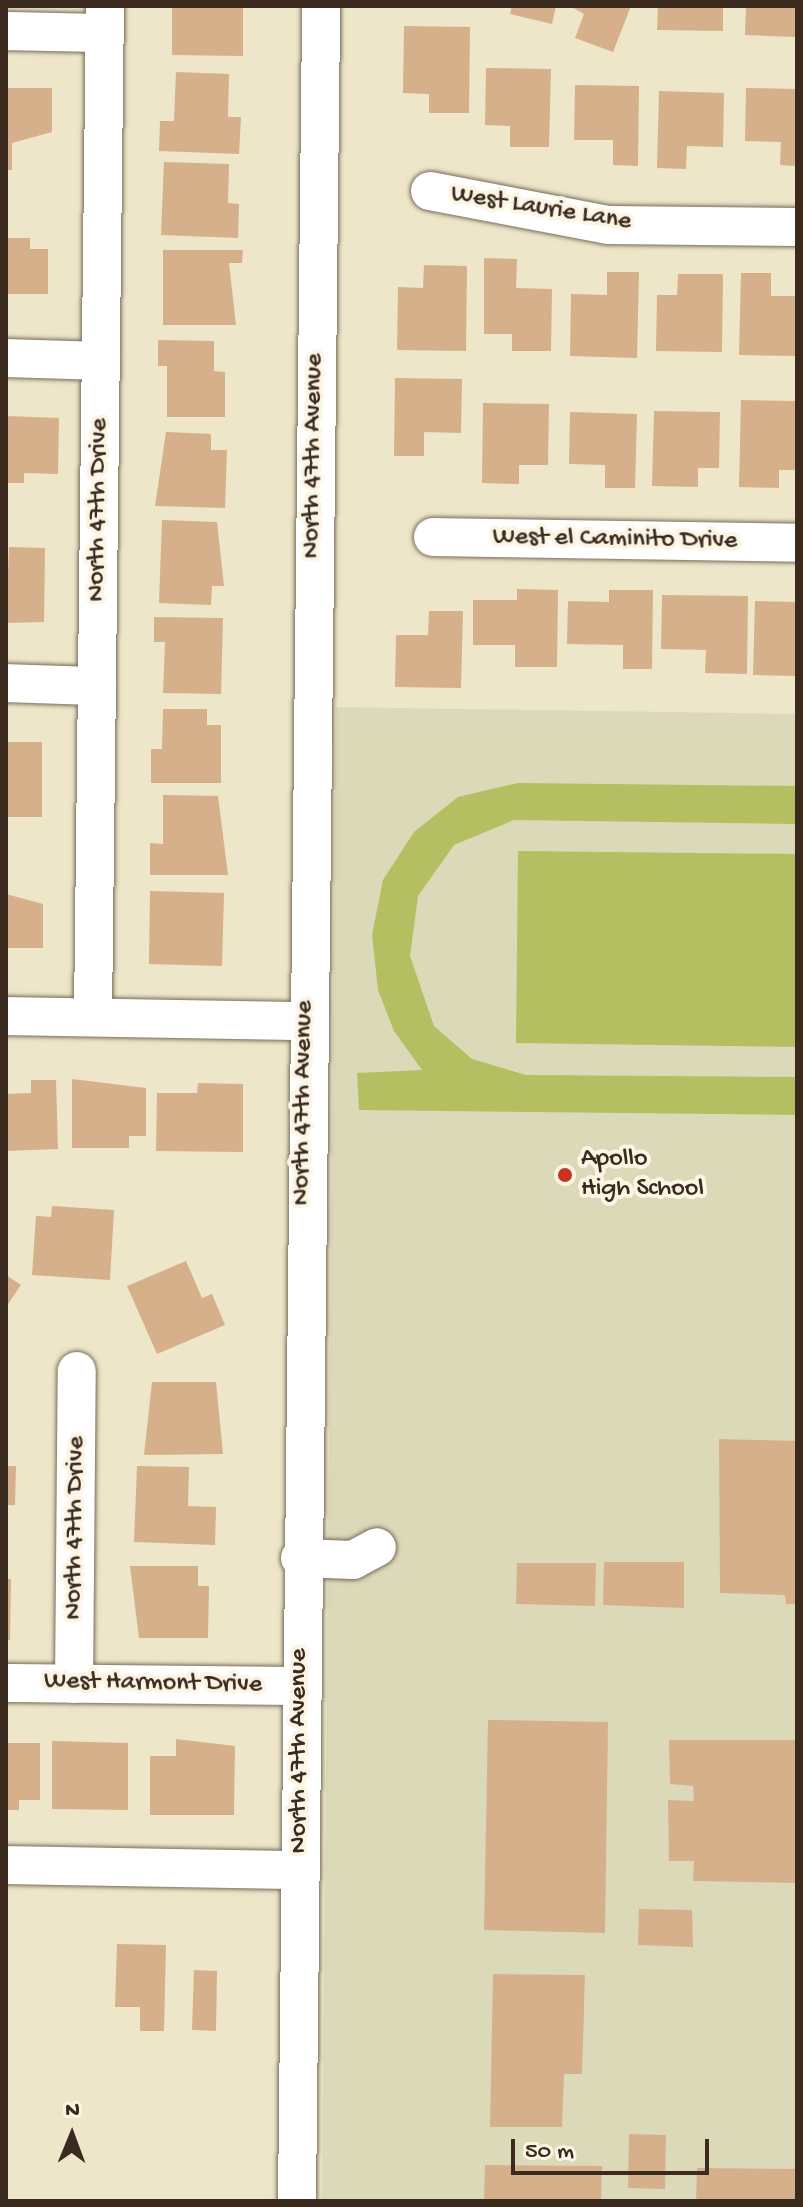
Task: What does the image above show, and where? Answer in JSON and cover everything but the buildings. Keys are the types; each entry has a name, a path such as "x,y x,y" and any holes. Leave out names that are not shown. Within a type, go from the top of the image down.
{"street":[{"name":"North 47th Avenue","path":"297,2201 305,1021 321,6"},
{"path":"6,31 105,20"},
{"name":"North 47th Drive","path":"93,1015 105,20"},
{"name":"West Laurie Lane","path":"430,191 609,225 797,227"},
{"path":"6,358 101,361"},
{"name":"West el Caminito Drive","path":"433,537 797,543"},
{"path":"6,683 97,686"},
{"path":"6,1016 93,1015 305,1021"},
{"name":"North 47th Drive","path":"74,1684 77,1371"},
{"path":"300,1558 353,1560 377,1547"},
{"name":"West Harmont Drive","path":"6,1683 299,1686"},
{"path":"6,1865 300,1870"}],"shaded area":[{"name":"Apollo High School","path":"336,707 797,714 797,2201 322,2201"}],"green space":[{"path":"518,783 797,786 797,824 514,820 454,845 418,896 410,956 434,1026 472,1059 526,1075 797,1077 797,1115 359,1110 357,1073 422,1070 394,1031 378,990 372,935 383,880 414,832 458,797"},
{"path":"518,851 797,854 797,1047 516,1043"}],"place":[{"name":"Apollo High School","path":"565,1175"}]}
